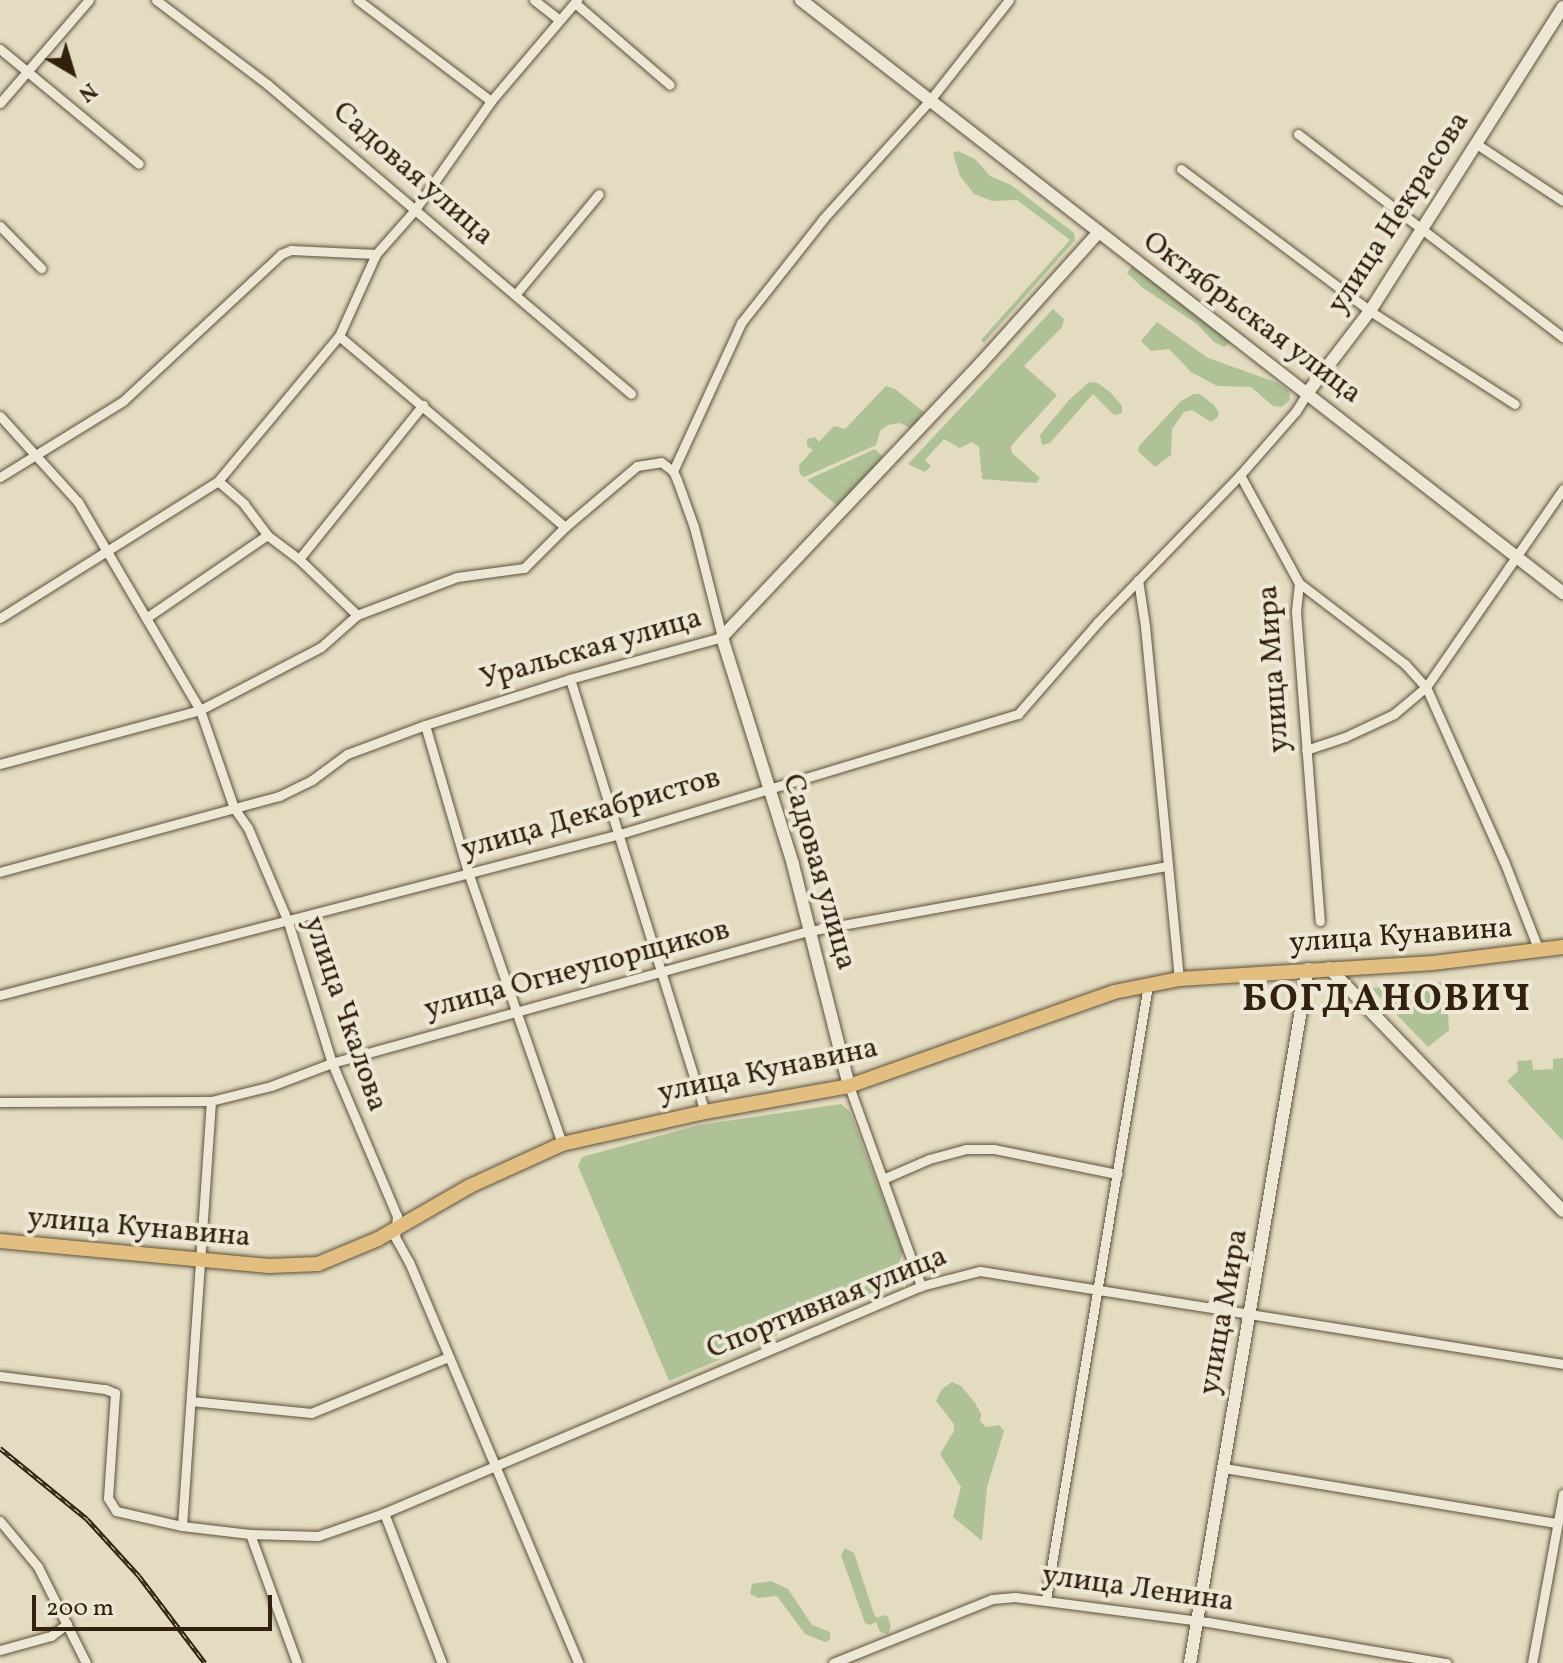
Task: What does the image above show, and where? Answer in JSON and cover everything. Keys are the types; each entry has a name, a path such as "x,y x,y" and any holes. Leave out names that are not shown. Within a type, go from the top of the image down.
{"main road":[{"name":"улица Кунавина","path":"0,1241 269,1266 318,1264 341,1257 484,1178 562,1144 705,1112 849,1086 1077,1005 1148,985 1179,979 1308,969 1433,963 1563,947"}],"street":[{"path":"0,103 29,74 89,0"},
{"name":"Садовая улица","path":"156,0 267,84 631,394"},
{"path":"358,0 491,101"},
{"path":"534,0 558,19"},
{"name":"Октябрьская улица","path":"801,0 1563,593"},
{"path":"0,764 200,710 321,647 357,615 457,577 524,568 565,527 637,466 661,462 673,471 741,323 823,219 930,100 1009,0"},
{"path":"0,618 218,481 339,336 376,254 414,211 491,101 558,19 576,2 670,85"},
{"name":"улица Некрасова","path":"1138,580 1240,475 1296,411 1370,311 1563,7"},
{"path":"0,49 139,164"},
{"path":"1298,134 1563,337"},
{"path":"1475,143 1563,201"},
{"path":"1181,169 1370,311 1515,404"},
{"path":"515,295 599,194"},
{"path":"0,226 41,268"},
{"name":"Уральская улица","path":"0,872 279,796 312,780 347,754 425,725 570,679 722,637 981,363 1098,233"},
{"path":"0,477 123,401 281,254 291,250 376,254"},
{"path":"339,336 565,527"},
{"path":"299,559 423,405"},
{"name":"улица Чкалова","path":"0,416 78,502 200,710 234,808 248,828 288,922 332,1063 397,1216 395,1237 409,1262 578,1663"},
{"name":"Садовая улица","path":"673,471 694,527 722,637 793,864 849,1086 921,1286"},
{"name":"улица Мира","path":"1240,475 1299,583 1296,612 1320,921"},
{"path":"218,481 244,504 267,535 299,559 357,615"},
{"path":"1306,750 1345,737 1394,714 1426,687 1563,489"},
{"path":"146,618 267,535"},
{"path":"1138,580 1147,641 1179,979"},
{"name":"улица Декабристов","path":"0,995 620,834 1018,714 1138,580"},
{"path":"1299,583 1405,664 1426,687 1504,861 1539,951"},
{"path":"570,679 705,1112"},
{"path":"425,725 469,875 562,1144"},
{"name":"улица Огнеупорщиков","path":"0,1102 211,1101 271,1086 332,1063 514,1011 809,931 1167,866"},
{"path":"1329,968 1563,1211"},
{"name":"улица Мира","path":"1190,1663 1308,969"},
{"path":"1046,1599 1100,1289 1148,985"},
{"path":"182,1526 211,1101"},
{"path":"883,1179 929,1159 966,1149 994,1149 1117,1174"},
{"name":"Спортивная улица","path":"0,1376 105,1389 115,1393 110,1507 116,1511 182,1526 250,1534 318,1536 384,1513 921,1286 980,1271 1563,1364"},
{"path":"191,1401 311,1413 448,1357"},
{"path":"1224,1468 1558,1523"},
{"path":"1532,1663 1563,1494"},
{"path":"384,1513 442,1663"},
{"path":"0,1521 38,1567 86,1663"},
{"path":"250,1534 297,1663"},
{"name":"улица Ленина","path":"833,1663 992,1599 1046,1599 1446,1663"},
{"path":"0,1650 51,1636 67,1624"}],"green space":[{"path":"958,151 975,159 990,176 1011,185 1074,233 1075,240 984,343 981,340 1070,240 1017,200 992,201 974,194 960,176 953,153"},
{"path":"1133,265 1230,339 1229,344 1224,347 1214,342 1197,324 1143,288 1127,273"},
{"path":"1053,309 1064,319 1062,327 1024,366 1057,395 1011,446 1012,453 1040,478 1036,483 982,479 979,447 972,442 960,448 944,439 925,460 931,466 925,472 908,464"},
{"path":"1157,322 1208,358 1278,383 1289,391 1290,400 1282,407 1273,406 1251,387 1217,386 1191,372 1169,349 1151,351 1141,341"},
{"path":"1089,382 1098,383 1111,393 1122,406 1122,413 1114,415 1093,394 1050,443 1042,445 1040,435 1069,400"},
{"path":"886,386 895,389 924,412 912,429 900,423 888,425 880,431 876,445 804,477 800,474 799,465 813,450 807,446 807,439 815,437 819,442 834,426 845,429"},
{"path":"1200,394 1214,405 1219,413 1217,418 1211,422 1192,410 1184,412 1172,429 1171,455 1155,467 1138,451 1139,446 1181,401"},
{"path":"875,449 886,460 841,509 807,480"},
{"path":"1446,982 1449,1030 1428,1047 1371,988"},
{"path":"1563,1058 1563,1141 1507,1081 1518,1071 1517,1061 1532,1060 1533,1070 1553,1069 1553,1059"},
{"path":"841,1104 850,1112 903,1252 891,1287 669,1381 578,1166 582,1157 699,1125"},
{"path":"952,1382 961,1386 975,1403 981,1414 980,1421 986,1427 999,1425 1004,1431 987,1487 982,1541 953,1517 961,1487 940,1454 954,1431 954,1424 936,1401 942,1389"},
{"path":"845,1548 854,1553 874,1614 877,1618 883,1615 888,1617 891,1627 888,1634 880,1632 876,1622 870,1625 865,1623 841,1555"},
{"path":"771,1581 788,1589 812,1625 830,1632 830,1640 825,1642 805,1634 777,1596 758,1598 750,1594 752,1584"}],"railway":[{"path":"0,1448 87,1519 139,1576 205,1663"}],"district":[{"name":"БОГДАНОВИЧ","path":"1387,1001"}]}
